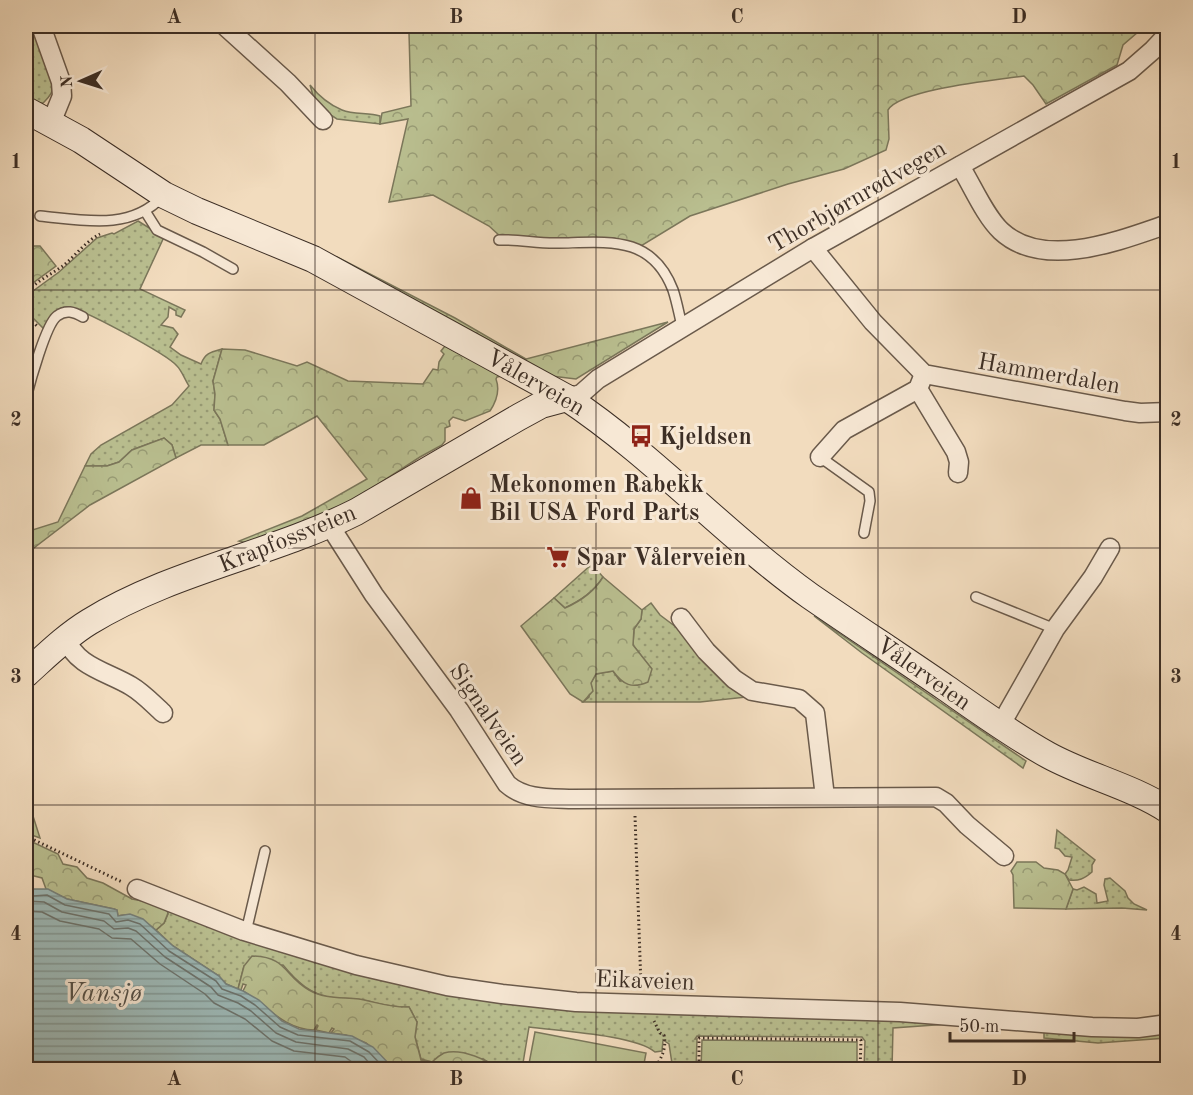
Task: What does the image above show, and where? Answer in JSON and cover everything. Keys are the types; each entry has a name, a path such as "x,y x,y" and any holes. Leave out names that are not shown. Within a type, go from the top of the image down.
{"street":[{"path":"41,26 61,82 62,96 51,123"},
{"path":"225,26 288,83 323,120"},
{"name":"Thorbjørnrødvegen","path":"567,398 581,394 598,379 682,326 813,248 1129,71 1167,34"},
{"name":"Vålerveien","path":"26,110 51,123 155,203 197,211 313,259 567,398 644,457 747,546 808,594 1000,726 1049,756 1167,810"},
{"path":"960,166 1001,231 1013,239 1041,250 1068,250 1102,244 1167,224"},
{"path":"813,248 921,382 956,452 959,462 958,472"},
{"path":"820,457 844,430 921,382"},
{"name":"Hammerdalen","path":"921,382 1140,413 1167,412"},
{"name":"Krapfossveien","path":"26,674 66,638 89,622 140,595 330,526 541,405 567,398"},
{"name":"Signalveien","path":"330,526 374,595 459,710 507,784 514,791 540,798 936,797 946,803 967,825 1004,856"},
{"path":"1000,726 1055,629 1093,577 1110,548"},
{"path":"681,618 706,651 734,679 753,691 799,699 815,713 825,797"},
{"path":"66,638 69,648 85,663 130,685 163,713"},
{"name":"Eikaveien","path":"137,889 246,932 356,965 447,986 576,1002 900,1012 1108,1028 1138,1028 1167,1024"}],"lane":[{"path":"40,216 93,221 124,219 155,203 157,230 232,269"},
{"path":"499,240 555,243 614,242 642,250 666,274 675,296 682,326"},
{"path":"26,396 50,323 63,313 70,312 83,317"},
{"path":"820,457 869,492 870,501 864,533"},
{"path":"976,597 1055,629"},
{"path":"246,932 265,851"}],"path":[{"path":"26,294 40,280 67,262 95,236 115,228 124,219"},
{"path":"634,799 642,1003"},
{"path":"26,836 137,889"},
{"path":"651,1019 660,1033 664,1035 665,1041 664,1051 654,1070"},
{"path":"699,1070 699,1038 861,1040 860,1070"}],"green space":[{"path":"26,26 34,26 52,81 52,92 43,103 33,103 26,99"},
{"path":"393,26 1145,26 1123,45 1117,65 1046,104 1024,76 973,83 911,96 896,103 888,110 889,139 886,150 844,169 788,184 690,216 641,246 614,238 563,240 500,236 489,226 433,195 389,202 408,119 380,124 382,113 411,106 409,33"},
{"path":"310,85 324,99 342,110 380,116 380,124 337,119 316,106"},
{"path":"138,221 164,237 140,289 185,310 181,317 169,307 168,317 161,325 173,328 178,334 170,347 201,364 204,357 222,349 213,381 214,410 220,419 228,445 201,445 176,458 172,445 164,438 132,450 119,462 107,466 85,466 91,454 101,445 172,405 189,386 179,368 170,360 87,314 66,307 62,308 49,318 44,329 26,311 26,299 29,294 59,272 97,238 114,234"},
{"path":"26,243 40,246 56,266 26,288"},
{"path":"337,257 455,318 526,359 527,364 336,263"},
{"path":"668,322 576,379 551,376 527,364 526,359"},
{"path":"445,346 503,376 496,379 497,396 490,411 465,421 453,417 449,421 450,426 445,428 445,441 442,445 372,488 359,500 254,545 239,541 302,516 367,479 317,416 264,445 228,445 220,419 214,410 213,381 222,349 245,350 297,366 307,362 348,381 423,384 433,369 438,370 439,362 444,354 441,351"},
{"path":"164,438 172,445 176,458 90,505 26,554 26,532 58,522 85,466 107,466 119,462 132,450"},
{"path":"592,564 603,577 587,595 565,608 554,598"},
{"path":"603,577 642,610 641,619 634,629 633,645 652,669 648,682 637,685 620,680 613,671 596,674 591,683 593,691 583,702 570,694 521,626 554,598 565,608 576,602 591,592"},
{"path":"651,603 660,615 692,639 747,697 700,702 583,702 589,697 591,683 596,674 613,671 620,681 651,669 633,645 634,629 641,619 642,610"},
{"path":"814,616 1026,761 1023,768 862,653"},
{"path":"26,794 40,838 26,833"},
{"path":"1057,830 1095,860 1092,872 1079,880 1069,880 1065,874 1072,857 1065,856 1055,848"},
{"path":"26,839 58,854 63,864 77,867 87,878 103,883 132,899 164,905 168,913 164,923 156,930 134,916 118,916 117,910 67,899 46,889 42,878 26,874"},
{"path":"1017,862 1036,862 1044,868 1058,870 1065,874 1073,889 1066,909 1014,908 1011,871"},
{"path":"1110,878 1125,891 1134,904 1147,910 1066,909 1073,889 1084,887 1096,894 1097,903 1108,901 1104,885 1105,879"},
{"path":"164,905 387,980 899,1017 949,1024 893,1028 892,1069 864,1069 865,1041 862,1037 697,1036 695,1039 697,1039 696,1069 673,1070 669,1044 663,1040 662,1051 655,1052 631,1041 529,1027 522,1069 500,1069 483,1059 432,1062 421,1059 415,1037 417,1022 409,1007 318,994 299,982 283,965 244,966 238,989 226,984 219,976 173,946 156,930 164,923 168,914"},
{"path":"252,956 264,957 279,963 301,984 321,995 409,1007 417,1022 415,1037 421,1060 432,1062 444,1053 459,1052 480,1058 500,1069 416,1070 412,1067 394,1069 366,1043 346,1035 331,1033 334,1029 332,1028 329,1033 316,1030 317,1025 314,1030 294,1026 276,1016 243,991 246,985 243,984 241,990 238,989 244,966"},
{"path":"535,1032 646,1053 643,1069 528,1069"},
{"path":"1044,1032 1167,1032 1167,1038 1098,1043 1044,1038"},
{"path":"702,1040 857,1042 857,1069 701,1069"}],"water":[{"name":"Vansjø","path":"29,887 48,889 67,899 114,909 117,910 118,916 130,914 143,919 173,946 219,976 226,984 259,1000 282,1021 299,1029 352,1036 373,1047 394,1069 26,1069 26,889"}],"place":[{"name":"Kjeldsen","path":"641,436"},
{"name":"Mekonomen Rabekk Bil USA Ford Parts","path":"471,498"},
{"name":"Spar Vålerveien","path":"558,557"}]}
